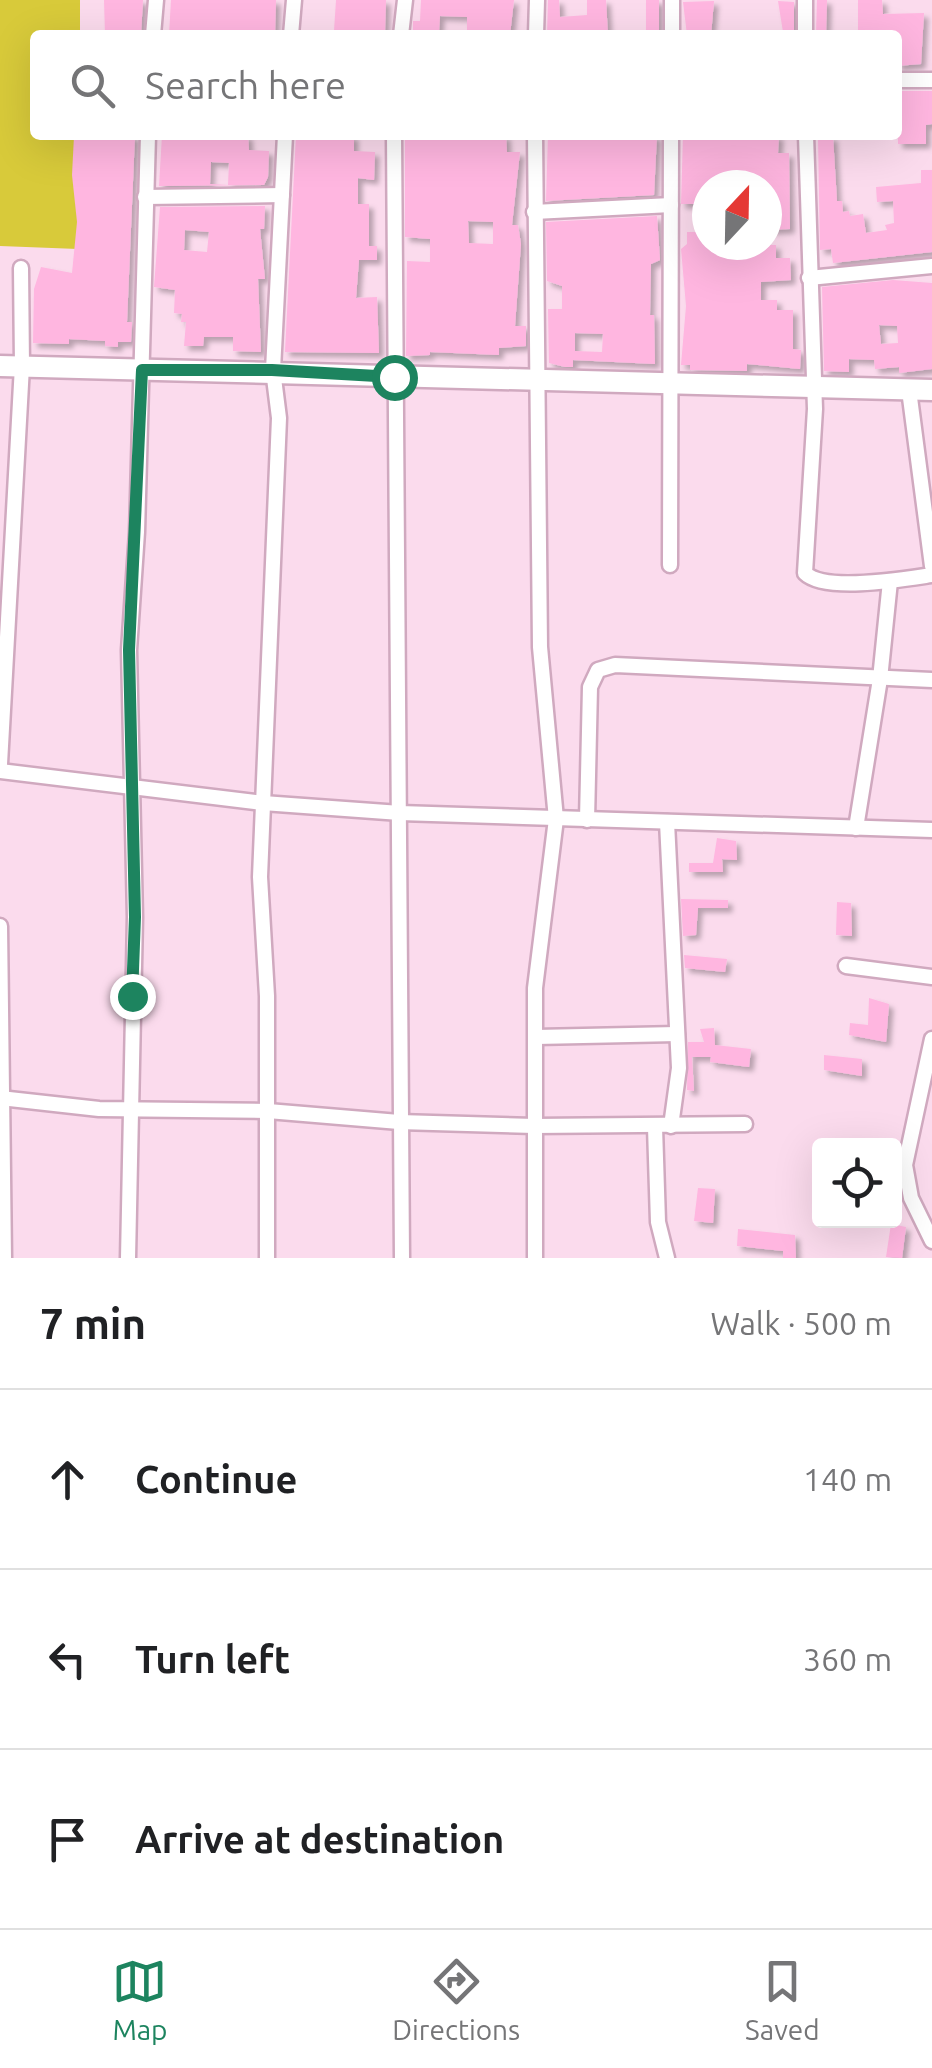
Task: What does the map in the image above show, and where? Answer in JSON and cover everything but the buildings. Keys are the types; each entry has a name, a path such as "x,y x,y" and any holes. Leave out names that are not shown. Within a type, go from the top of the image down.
{"street":[{"path":"153,30 156,0"},
{"path":"291,30 294,0"},
{"path":"402,30 405,0"},
{"path":"536,30 537,0"},
{"path":"672,0 672,30"},
{"path":"805,30 806,0"},
{"path":"902,80 932,80"},
{"path":"128,1258 135,917 129,650 148,140"},
{"path":"267,1258 268,1110 260,877 280,418 272,370 285,140"},
{"path":"394,140 402,1258"},
{"path":"535,140 540,647 556,820 535,988 535,1258"},
{"path":"670,565 671,140"},
{"path":"806,140 813,389 812,508 805,573 812,580 830,582 890,581 932,575"},
{"path":"145,197 282,195"},
{"path":"534,212 672,206"},
{"path":"809,278 932,266"},
{"path":"21,268 22,366 0,767 263,803 400,814 932,830"},
{"path":"0,366 272,370 394,377 932,390"},
{"path":"908,390 932,566"},
{"path":"856,828 880,679 890,581"},
{"path":"587,820 590,687 598,670 615,666 745,669 932,680"},
{"path":"666,822 677,1034 671,1126"},
{"path":"0,926 4,1258"},
{"path":"846,966 932,977"},
{"path":"536,1037 677,1034"},
{"path":"932,1039 906,1164 911,1198 932,1241"},
{"path":"3,1098 132,1110 268,1110 399,1122 655,1127 745,1124"},
{"path":"655,1127 658,1222 667,1258"}],"shaded area":[{"path":"0,0 80,0 80,30 30,30 30,140 79,140 78,249 0,246"}],"route":[{"path":"132,996 135,917 129,650 142,370 272,370 394,377"}]}
